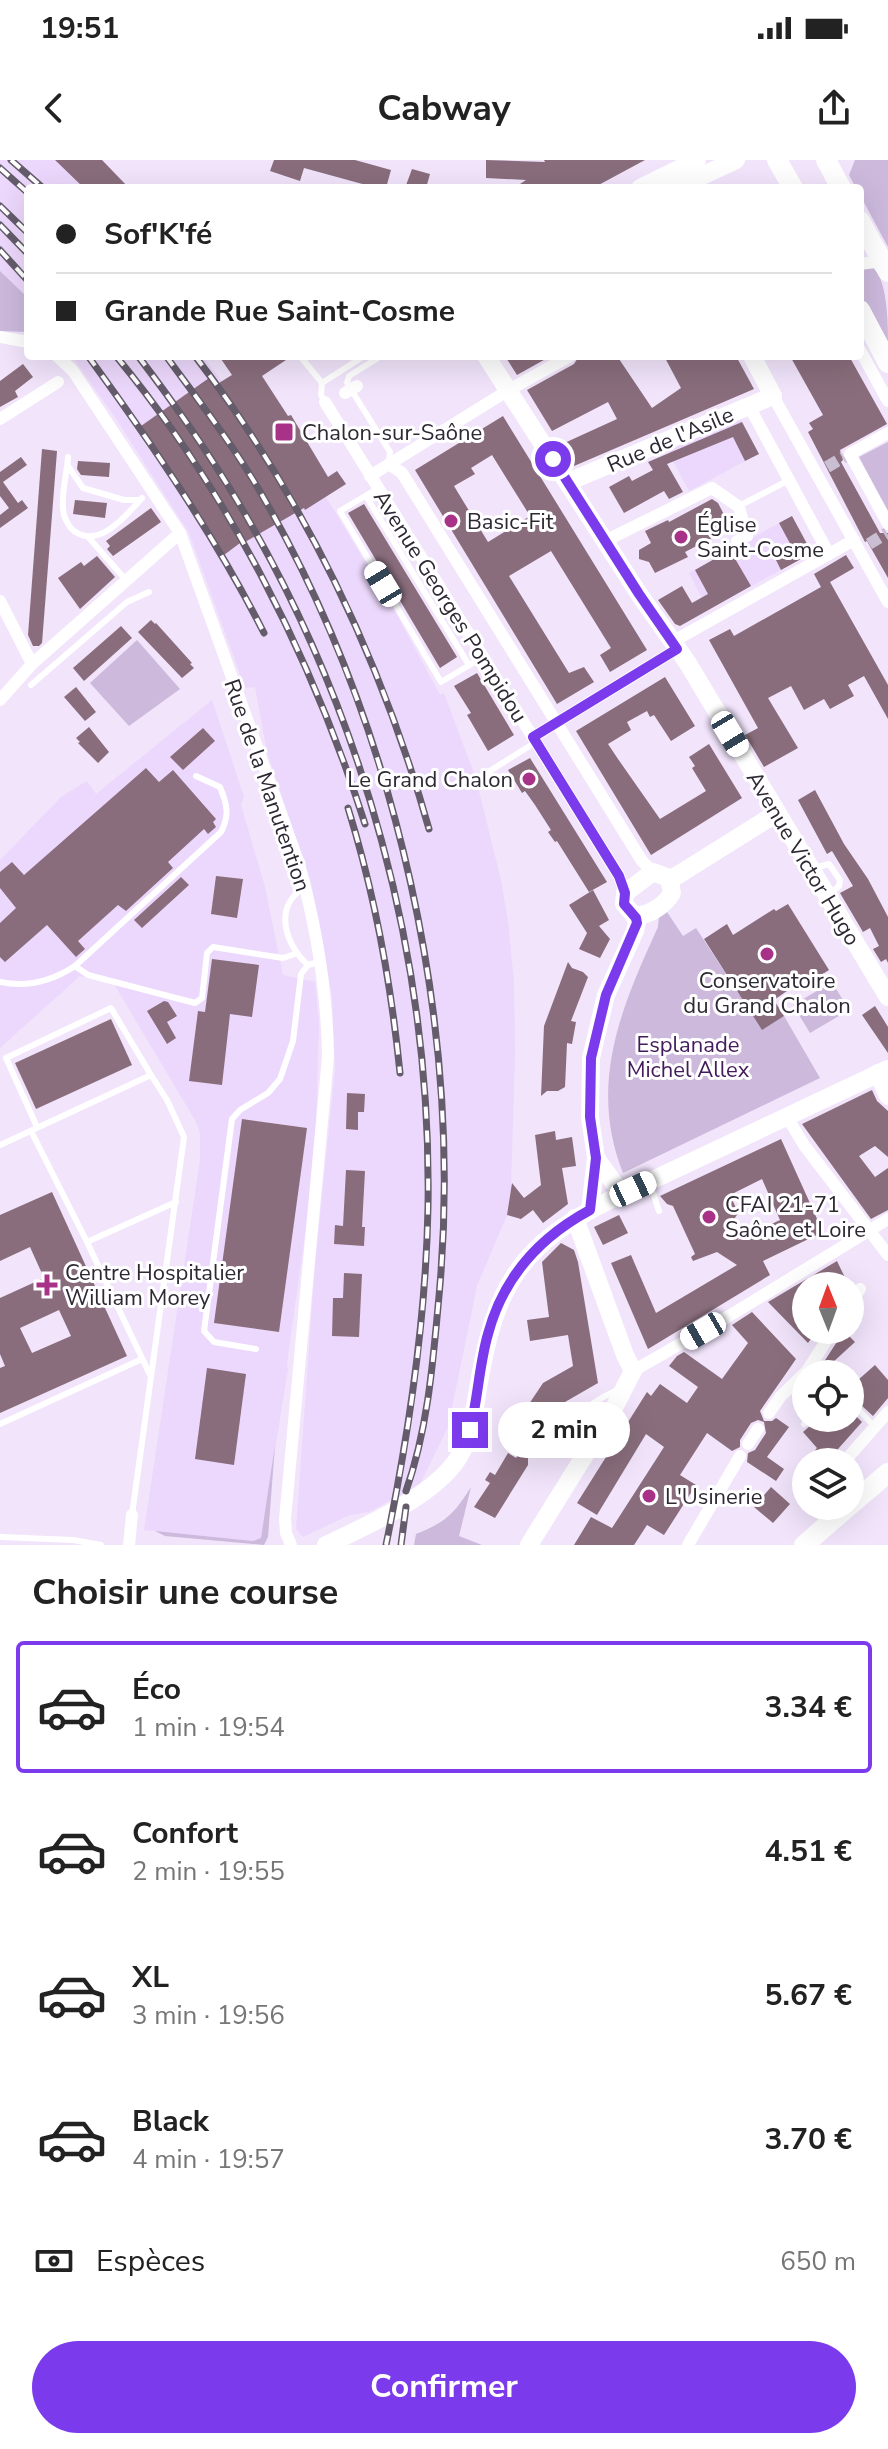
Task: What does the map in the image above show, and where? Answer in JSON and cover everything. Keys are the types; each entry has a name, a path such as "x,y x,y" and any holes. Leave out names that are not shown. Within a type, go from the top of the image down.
{"main road":[{"path":"777,160 791,184"},
{"path":"826,160 839,184"},
{"path":"864,228 885,266"},
{"path":"864,318 888,363"},
{"path":"864,1489 888,1473"},
{"path":"804,1545 832,1520"}],"street":[{"path":"662,184 697,160"},
{"path":"665,184 736,160"},
{"path":"864,264 885,266"},
{"path":"0,337 24,341"},
{"path":"864,357 888,401"},
{"name":"Rue de la Manutention","path":"61,360 73,371 148,495 180,533 305,887 314,963 328,1025 328,1057 285,1519 291,1545"},
{"name":"Avenue Victor Hugo","path":"488,360 675,645 888,997"},
{"path":"370,476 563,360"},
{"path":"754,360 773,396 822,470 888,602"},
{"path":"0,419 58,382"},
{"name":"Rue de l'Asile","path":"568,482 773,396"},
{"name":"Avenue Georges Pompidou","path":"327,404 370,476 371,492 535,739 619,876 625,893"},
{"path":"749,406 829,554"},
{"path":"888,433 847,455 888,529"},
{"name":"Avenue Georges Pompidou","path":"389,464 402,473 642,861 662,876"},
{"path":"605,541 712,488 739,507 747,536 737,541"},
{"path":"0,700 32,664 180,533"},
{"path":"535,739 675,645 829,554 861,545"},
{"path":"0,601 32,664"},
{"path":"545,756 569,741"},
{"path":"629,1378 625,1355 582,1214 596,1158 590,1117 591,1058 606,995 637,923 624,904 625,893 777,813"},
{"path":"634,915 645,915 669,898 672,887 662,876"},
{"path":"326,1545 426,1492 453,1465 466,1443 473,1418 487,1336 506,1290 528,1257 547,1237 582,1214 622,1194 883,1071 888,1096"},
{"path":"787,1117 804,1145 888,1255"},
{"path":"596,1158 622,1194"},
{"path":"529,1545 629,1378 888,1219"},
{"path":"769,1413 781,1396 807,1371 824,1344"},
{"path":"856,1448 888,1412"},
{"path":"748,1444 758,1429"},
{"path":"688,1545 740,1456"},
{"path":"129,1545 132,1515"},
{"path":"826,1520 828,1524"}],"lane":[{"path":"664,184 723,160"},
{"path":"303,360 322,383 321,395 327,404"},
{"path":"322,383 358,360"},
{"path":"375,360 349,376 350,388 390,452 389,464"},
{"path":"83,488 68,460 64,514 70,527 89,538 128,581"},
{"path":"739,507 789,480"},
{"path":"65,489 83,488 135,501 148,495"},
{"path":"469,665 371,492 340,511 441,682 483,657"},
{"path":"89,538 100,536 148,495"},
{"path":"31,685 127,602 149,592"},
{"path":"485,774 535,739"},
{"path":"0,982 44,982 75,966 221,832 228,819 220,787 196,776"},
{"path":"295,954 285,912 293,894 305,887"},
{"path":"75,966 88,975 195,1003 202,998 207,953 213,947 283,958 295,954 314,963 301,974 293,1041 280,1079 268,1093 240,1110 232,1119 204,1331 214,1342 256,1349"},
{"path":"132,1515 176,1202 184,1137 167,1100 111,1008 6,1058 34,1129 151,1378"},
{"path":"0,1145 151,1075"},
{"path":"649,1182 659,1211"},
{"path":"87,1242 176,1202"},
{"path":"0,1424 142,1359"},
{"path":"864,1416 875,1427"},
{"path":"0,1537 73,1540 101,1545"}],"shaded area":[{"path":"0,160 102,160 125,184 24,184 24,294 0,271"},
{"path":"75,360 206,360 222,381 255,360 261,360 262,376 288,416 291,415 328,476 337,471 346,484 326,497 397,615 440,695 444,693 476,779 501,880 509,928 515,1053 511,1188 507,1215 477,1286 448,1427 420,1484 369,1512 350,1515 303,1537 296,1529 315,1264 335,1069 332,996 311,882 267,752 255,687 245,688 189,533"},
{"path":"741,420 759,454 689,491 667,450"},
{"path":"792,516 812,553 708,610 689,573"},
{"path":"212,700 244,797 241,805 265,887 283,975 315,982 319,1023 316,1129 306,1228 288,1369 261,1538 254,1541 144,1530 200,1160 200,1133 196,1122 114,984 80,976 0,1048 0,860 62,796 87,781 96,794"}],"green space":[{"path":"855,160 888,160 888,247 864,202 864,184 854,184 849,175"},
{"path":"870,266 876,271 884,289 888,348 864,303 864,268"},
{"path":"0,271 24,294 24,332 0,331"},
{"path":"888,442 888,511 859,457"},
{"path":"137,640 180,689 129,726 90,683"},
{"name":"Esplanade Michel Allex","path":"665,909 683,936 696,928 762,1029 784,1016 820,1078 623,1173 608,1108 609,1077 621,1017 658,927 659,916"},
{"path":"832,982 849,1010 810,1033 793,1005"},
{"path":"275,1445 268,1537 264,1545 165,1536 155,1531 253,1541 261,1538"},
{"path":"471,1487 459,1536 482,1545 414,1545 416,1534 448,1516"}],"building":[{"path":"55,160 102,160 125,184 80,184"},
{"path":"274,160 355,160 391,170 387,184 362,184 304,168 300,181 270,171"},
{"path":"486,160 645,160 600,184 520,184 526,180 486,178"},
{"path":"412,169 430,174 427,184 406,184"},
{"path":"222,360 286,360 262,376 288,416 291,415 328,477 337,471 346,484 305,510 244,540 224,555 141,426 209,378 214,386 232,375"},
{"path":"508,360 544,360 517,375"},
{"path":"576,360 620,360 652,408 681,388 666,360 738,360 754,389 574,466 560,445 617,419 608,402 552,431 527,390"},
{"path":"792,360 851,360 887,424 840,450 841,462 880,533 888,533 888,578 865,542 808,432 813,429 809,423 823,415"},
{"path":"23,364 33,377 15,391 18,397 0,407 0,381"},
{"path":"503,416 647,650 610,672 600,655 611,648 551,551 509,576 569,673 584,667 594,682 557,704 415,470","holes":["492,455 530,516 488,542 454,486 475,474 471,468"]},
{"path":"742,422 759,454 745,461 733,437 667,464 683,492 669,499 664,491 624,513 609,487 629,476 632,481 653,470 648,462"},
{"path":"42,449 57,451 42,643 33,646 28,635"},
{"path":"21,457 27,465 3,482 18,503 22,500 28,508 0,528 0,515 9,508 0,496 0,472"},
{"path":"78,461 110,463 109,477 81,475 77,469"},
{"name":"Église Saint-Cosme","path":"712,499 718,503 731,528 685,552 688,557 655,573 649,562 639,559 639,550 651,543 645,531"},
{"path":"75,500 107,503 105,518 73,514"},
{"path":"364,504 457,657 440,668 348,513"},
{"path":"151,508 161,522 113,556 107,549 110,546 106,541"},
{"path":"792,516 812,553 781,570 775,558 793,549 779,523"},
{"path":"730,550 751,586 680,626 675,624 658,600 682,586 692,603 708,594 695,570"},
{"path":"846,555 854,568 830,582 888,685 888,719 864,676 848,685 854,696 830,709 824,699 804,710 791,686 768,698 798,748 764,767 745,735 758,728 709,640 730,629 734,636 821,587 814,574"},
{"path":"97,556 115,577 80,609 58,578 81,562 84,566"},
{"path":"151,620 192,663 194,668 182,678 138,632"},
{"path":"121,626 132,638 84,681 73,668"},
{"path":"477,673 514,735 488,751 467,715 471,713 454,686"},
{"path":"665,677 695,726 671,741 654,715 650,717 647,711 627,722 631,730 608,744 660,819 706,791 689,757 709,744 742,798 651,855 576,731"},
{"path":"76,687 96,712 85,721 64,697"},
{"path":"89,727 109,752 98,763 76,738"},
{"path":"203,728 215,741 183,770 170,757"},
{"path":"530,758 607,882 589,892 548,832 551,830 535,805 525,791 522,793 508,770"},
{"path":"146,768 159,782 173,770 216,819 213,822 216,827 208,834 204,829 168,862 173,868 126,911 118,905 78,941 85,949 76,957 47,925 5,962 0,957 0,923 16,908 0,888 0,872 12,862 24,875"},
{"path":"815,790 888,917 888,963 886,959 881,962 873,949 879,946 870,928 863,932 840,893 853,886 832,851 827,854 798,800"},
{"path":"216,876 243,879 237,918 211,914"},
{"path":"181,877 189,885 142,928 134,920"},
{"path":"593,890 609,920 599,926 610,939 600,958 579,949 587,933 569,905"},
{"name":"Conservatoire du Grand Chalon","path":"788,904 829,970 810,982 807,977 774,1000 784,1016 762,1030 704,939 727,924 733,935 774,909 776,911"},
{"path":"212,959 259,965 252,1017 230,1014 222,1085 189,1081 198,1011 205,1012"},
{"path":"568,962 588,977 571,1021 576,1022 572,1044 567,1043 565,1087 547,1091 541,1096 544,1026"},
{"path":"164,1001 177,1016 167,1022 176,1038 167,1044 147,1011"},
{"path":"875,1006 888,1027 888,1053 862,1015"},
{"path":"111,1019 132,1065 36,1109 15,1063"},
{"path":"872,1090 877,1101 888,1111 888,1157 875,1146 859,1156 875,1177 888,1168 888,1210 871,1219 802,1124"},
{"path":"347,1093 365,1094 364,1112 358,1112 358,1130 346,1129"},
{"path":"242,1119 307,1128 279,1332 214,1323"},
{"path":"555,1131 556,1140 572,1137 576,1166 562,1168 568,1204 543,1223 533,1210 521,1219 507,1215 512,1183 524,1198 541,1185 535,1135"},
{"path":"781,1139 823,1232 763,1261 770,1275 648,1349 611,1263 631,1255 656,1313 737,1265 717,1252 693,1261 691,1257 695,1254 673,1206 660,1196","holes":["762,1179 780,1220 738,1240 745,1223 723,1237 740,1210 730,1195"]},
{"path":"346,1170 365,1171 364,1246 334,1244 335,1225 343,1226"},
{"name":"Centre Hospitalier William Morey","path":"52,1192 127,1356 0,1413 0,1368 5,1366 0,1354 0,1298 44,1278 30,1247 0,1261 0,1215","holes":["59,1310 71,1336 32,1353 20,1328"]},
{"path":"619,1215 628,1233 603,1245 594,1227"},
{"path":"561,1243 574,1250 578,1262 598,1383 565,1402 540,1441 515,1425 543,1383 573,1366 568,1335 530,1341 527,1320 549,1317 542,1262"},
{"path":"837,1261 842,1272 818,1272"},
{"path":"344,1273 362,1274 359,1337 332,1336 333,1298 343,1298"},
{"path":"792,1288 792,1327 768,1302"},
{"path":"752,1312 796,1359 792,1360 792,1365 760,1411 764,1421 776,1418 789,1427 767,1457 784,1469 776,1481 747,1462 748,1453 755,1450 766,1433 764,1422 758,1420 751,1423 740,1440 740,1447 732,1451 707,1433 680,1475 696,1485 664,1535 647,1525 634,1545 574,1545 591,1517 612,1528 664,1447 646,1434 597,1515 577,1503 647,1392 651,1396 660,1384 687,1403 698,1387 669,1366 684,1352 722,1379 748,1343 732,1325"},
{"path":"836,1344 853,1344 835,1360 825,1360"},
{"path":"875,1365 888,1380 888,1398 873,1416 864,1408 864,1375"},
{"path":"207,1368 246,1374 234,1465 195,1459"},
{"path":"803,1432 853,1432 839,1448 817,1448"},
{"path":"508,1453 516,1458 518,1455 528,1458 528,1465 495,1518 474,1507 490,1483 485,1480 490,1472 495,1475"},
{"path":"771,1487 790,1504 773,1523 754,1507"}],"tunnel":[{"path":"827,467 844,457"},
{"path":"869,544 887,533"}],"railway":[{"path":"11,160 38,184"},
{"path":"0,168 24,189"},
{"path":"0,206 24,229"},
{"path":"0,225 24,250"},
{"path":"0,250 24,277"},
{"path":"91,360 182,491 264,633"},
{"path":"119,360 195,463 263,578 319,699 365,824"},
{"path":"141,360 215,465 283,583 355,753 382,841 403,931 418,1023 426,1115 427,1250 415,1377 386,1545"},
{"path":"169,360 251,477 309,585 350,681 384,780 410,882 430,986 441,1091 444,1194 432,1370 420,1444 406,1491"},
{"path":"198,360 270,465 334,581 387,703 429,829"},
{"path":"348,808 381,939 400,1073"},
{"path":"401,1545 406,1507"}],"place":[{"name":"Chalon-sur-Saône","path":"284,432"},
{"name":"Basic-Fit","path":"451,521"},
{"name":"Église Saint-Cosme","path":"681,537"},
{"name":"Le Grand Chalon","path":"529,779"},
{"name":"Conservatoire du Grand Chalon","path":"767,954"},
{"name":"CFAI 21-71 Saône et Loire","path":"709,1217"},
{"name":"Centre Hospitalier William Morey","path":"47,1285"},
{"name":"L'Usinerie","path":"649,1496"}],"route":[{"path":"470,1430 487,1336 498,1304 515,1274 547,1237 590,1210 596,1158 590,1117 591,1058 606,995 637,923 624,904 625,893 619,876 533,737 677,649 553,459"}]}
